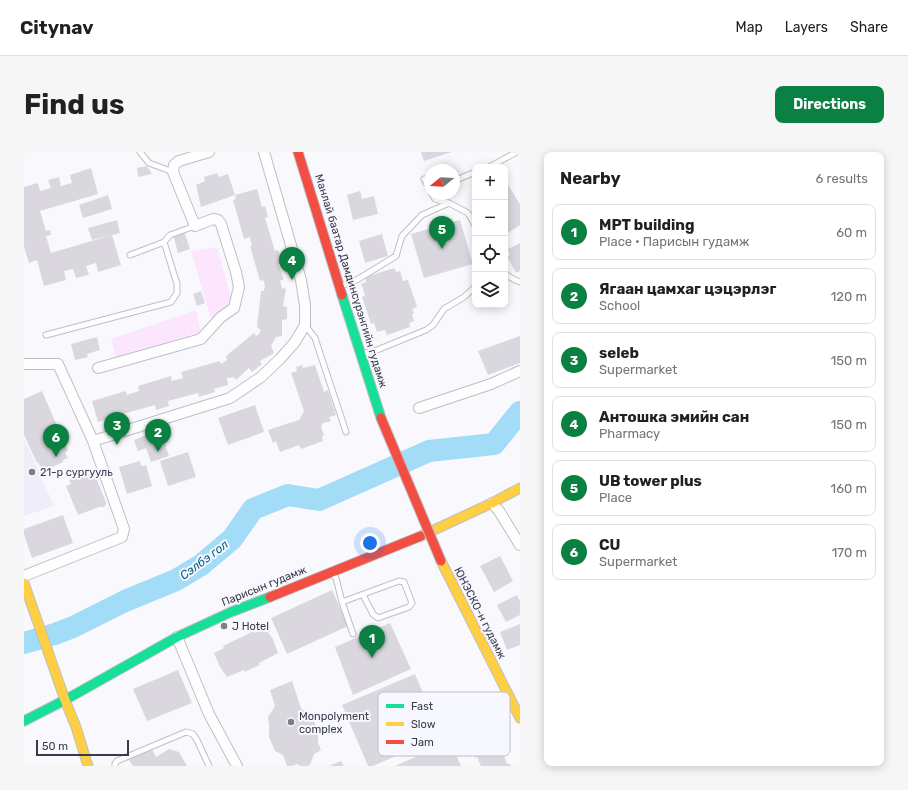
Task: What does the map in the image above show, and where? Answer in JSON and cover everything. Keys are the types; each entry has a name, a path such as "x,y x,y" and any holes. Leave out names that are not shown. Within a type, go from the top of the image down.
{"street":[{"path":"98,368 201,339 221,317 234,308 239,287 236,272 221,224 218,220 213,219 195,226 173,172 174,165 179,161 209,152"},
{"path":"93,441 230,398 261,377 296,342 305,325 305,305 301,280 264,152"},
{"name":"Манлай баатар Дамдинсүрэнгийн гудамж","path":"298,152 381,418 441,561"},
{"path":"24,364 58,364 93,441 124,529 122,537 24,576"},
{"path":"419,408 490,384 520,371"},
{"name":"Парисын гудамж","path":"24,721 65,700 176,637 231,612 416,538 492,503 520,488"},
{"path":"492,503 499,511 520,546"},
{"name":"ЮНЭСКО-н гудамж","path":"441,561 507,692"},
{"path":"24,583 76,728 88,766"},
{"path":"176,637 209,714 237,766"},
{"name":"ЮНЭСКО-н гудамж","path":"510,698 520,718"}],"lane":[{"path":"140,152 149,164 173,172"},
{"path":"495,164 517,152"},
{"path":"460,178 472,173"},
{"path":"438,200 468,213 472,220"},
{"path":"340,287 355,281 396,256 402,236 422,215 448,203"},
{"path":"130,255 164,242 170,235 195,226"},
{"path":"46,335 171,302 177,293 178,284 164,242"},
{"path":"508,276 520,282"},
{"path":"361,355 426,330 433,325 444,309 464,297 472,290"},
{"path":"305,325 315,338 346,432"},
{"path":"330,572 336,578 342,602 353,634"},
{"path":"342,602 399,581 404,582 412,603 409,607 378,618 373,614 363,595"},
{"path":"115,766 117,761 186,732 193,734 209,766"}],"shaded area":[{"path":"217,247 234,308 212,322 191,251"},
{"path":"196,310 201,332 116,357 111,339"},
{"name":"21-р сургууль","path":"24,438 54,506 24,516"}],"building":[{"path":"421,152 452,152 424,161"},
{"path":"147,166 152,174 138,177 137,168"},
{"path":"91,168 98,194 40,211 46,231 50,230 51,235 46,236 51,253 112,235 121,265 98,272 96,263 86,266 89,275 76,278 73,269 64,271 66,280 44,286 37,260 29,263 24,247 24,187 38,183 40,191 51,188 48,180 59,177 61,186 72,183 70,175"},
{"path":"217,173 219,177 228,174 235,195 201,207 196,185 205,181 204,177"},
{"path":"508,185 520,204 520,225 508,233"},
{"path":"257,189 262,207 265,206 268,217 265,218 275,251 278,250 282,263 278,264 284,279 280,281 282,288 286,289 283,306 287,307 287,319 282,320 282,336 276,337 271,346 274,353 260,361 262,364 252,372 249,368 236,380 234,377 227,378 228,385 214,389 215,392 199,397 198,393 168,401 169,406 156,410 155,405 123,414 124,418 109,423 108,419 98,422 92,401 126,391 127,395 139,391 138,386 171,376 172,381 183,378 181,372 220,361 221,364 227,360 226,356 254,333 256,336 259,334 261,330 257,327 261,291 264,291 265,285 263,280 260,281 250,246 252,246 250,237 244,239 233,200 236,199 235,195"},
{"path":"360,191 362,199 374,196 378,214 353,220 347,195"},
{"path":"108,195 112,209 83,218 79,205"},
{"path":"117,220 120,233 92,240 88,228"},
{"path":"460,220 472,264 424,278 411,234"},
{"path":"184,231 190,249 178,253 173,234"},
{"path":"382,234 388,256 365,263 359,241"},
{"path":"520,243 520,271 516,273 508,258 508,256 510,255 508,249"},
{"path":"394,268 396,272 400,271 403,281 408,280 417,307 412,309 414,313 412,314 414,321 409,323 410,327 387,335 385,330 377,332 374,323 371,324 362,297 365,295 361,284 366,282 365,277"},
{"path":"201,291 205,303 197,306 193,294"},
{"path":"520,336 520,363 488,375 478,351"},
{"path":"97,337 100,350 87,354 88,357 75,360 71,344"},
{"path":"302,365 303,368 315,365 324,392 328,390 336,415 329,417 331,421 323,423 321,427 324,435 322,436 323,441 301,449 299,445 280,452 276,441 273,443 268,430 299,420 304,411 291,373 297,371 296,367"},
{"path":"42,391 68,451 65,452 68,458 48,469 47,467 42,470 38,462 37,463 24,435 24,399"},
{"path":"255,405 264,432 228,445 218,418"},
{"path":"154,432 158,443 164,441 169,456 151,462 146,448 138,451 134,440"},
{"path":"188,452 196,477 168,486 160,461"},
{"path":"140,461 141,466 146,465 152,486 127,494 119,467"},
{"path":"94,473 106,504 104,507 99,507 78,515 66,486 71,484 69,480 82,475 83,477"},
{"path":"63,515 73,543 32,558 24,535 24,529"},
{"path":"500,556 513,581 494,592 480,566"},
{"path":"332,590 348,626 287,654 271,618"},
{"path":"517,595 520,601 520,615 506,622 497,605"},
{"path":"390,623 411,669 353,695 335,647"},
{"path":"520,624 520,645 507,650 500,632"},
{"path":"265,628 273,639 278,653 259,663 260,665 245,672 244,670 227,677 220,667 214,653 224,648 223,646 254,631 255,633"},
{"path":"178,670 192,703 147,721 133,689"},
{"path":"415,674 423,692 378,692 378,756 396,756 373,766 368,766 342,705"},
{"name":"Monpolyment complex","path":"292,681 301,708 313,719 318,731 318,743 321,750 314,754 310,765 307,766 300,766 297,764 287,766 283,755 275,751 269,737 268,717 275,706 270,690"},
{"path":"151,747 156,757 169,749 179,752 187,766 133,766 129,760"},
{"path":"418,756 456,756 461,766 395,766"},
{"path":"474,756 504,756 507,764 510,764 511,766 481,766 477,757 475,758"},
{"path":"341,761 344,766 329,766"}],"waterway":[{"name":"Сэлбэ гол","path":"24,643 73,627 125,601 176,580 201,565 232,539 253,509 288,495 319,500 429,451 494,444 520,412"}],"traffic: fast":[{"path":"342,295 381,418"},
{"path":"24,721 65,700 177,637 231,612 270,597"}],"traffic: slow":[{"path":"421,536 492,503 520,488"},
{"path":"441,561 507,692"},
{"path":"24,583 76,727 88,766"},
{"path":"510,698 520,718"}],"traffic: jam":[{"path":"298,152 342,295"},
{"path":"381,418 441,561"},
{"path":"270,597 421,536"}],"place":[{"name":"UB tower plus","path":"442,249"},
{"name":"Антошка эмийн сан","path":"292,280"},
{"name":"seleb","path":"117,445"},
{"name":"Ягаан цамхаг цэцэрлэг","path":"158,452"},
{"name":"CU","path":"56,457"},
{"name":"21-р сургууль","path":"32,472"},
{"name":"J Hotel","path":"224,626"},
{"name":"MPT building","path":"372,658"},
{"name":"Monpolyment complex","path":"291,722"}]}
